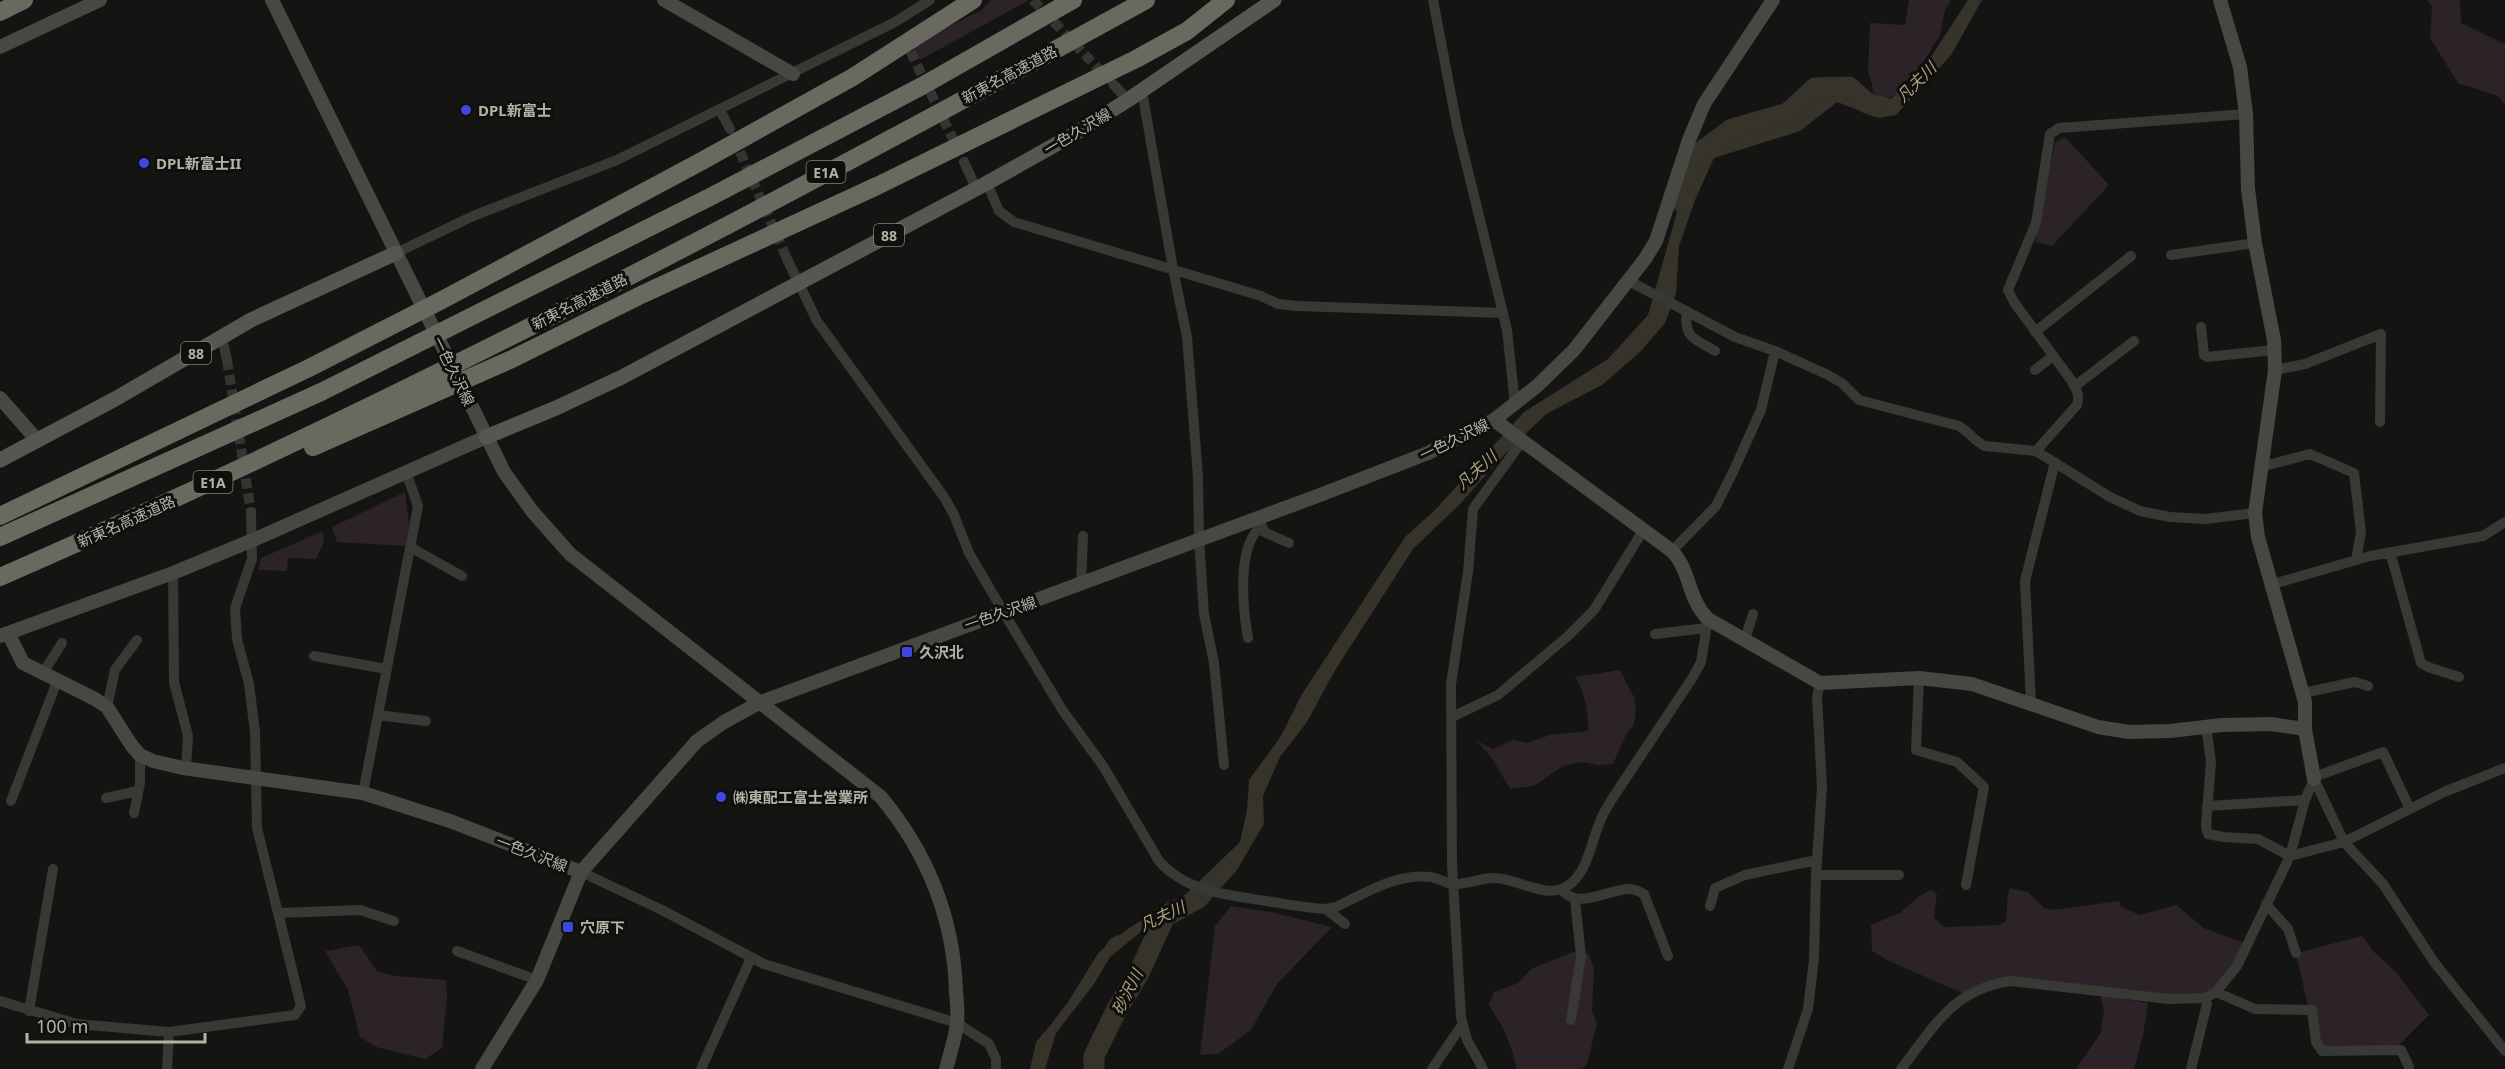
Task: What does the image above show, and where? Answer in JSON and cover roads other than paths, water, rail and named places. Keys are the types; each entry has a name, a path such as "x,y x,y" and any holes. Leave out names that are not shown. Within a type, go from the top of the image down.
{"highway":[{"path":"0,12 24,0"},
{"path":"0,516 444,299 853,77 973,0"},
{"name":"新東名高速道路","path":"0,537 321,392 386,360 712,196 921,86 1073,0"},
{"name":"新東名高速道路","path":"0,577 427,388 506,339 730,223 1145,0"},
{"path":"427,388 512,359 643,294 879,185 1136,59 1187,31 1226,0"}],"main road":[{"name":"一色久沢線","path":"486,437 622,377 981,186 1069,137 1128,100 1274,0"},
{"name":"88","path":"0,460 251,320 396,253"}],"street":[{"path":"0,47 100,0"},
{"name":"一色久沢線","path":"272,0 486,437"},
{"path":"664,0 793,74"},
{"path":"396,253 473,216 617,160 897,25 930,0"},
{"path":"1432,0 1457,126 1508,330 1515,404"},
{"name":"一色久沢線","path":"140,755 153,761 186,768 363,793 450,821 581,872 697,741 724,722 761,702 1199,539 1260,522 1499,424 1515,404 1574,350 1629,281 1656,242 1689,140 1704,104 1773,0"},
{"path":"2220,0 2240,67 2246,114 2248,189 2254,243 2274,350 2275,370 2255,513 2258,537 2270,585 2303,693 2305,729 2314,778 2344,842 2383,884 2434,962 2505,1051"},
{"path":"1113,84 1128,100"},
{"path":"1142,91 1187,337 1198,477 1204,614 1214,663 1224,765"},
{"path":"720,110 730,129"},
{"path":"2036,451 2077,405 2078,392 2014,302 2008,290 2036,224 2050,134 2059,128 2246,114"},
{"path":"964,162 1007,219 1067,240 1173,269 1288,305 1503,313"},
{"path":"2171,255 2254,243"},
{"path":"2035,332 2131,256"},
{"path":"787,259 817,321 944,497 969,553 1004,613 1063,711 1103,766 1159,861 1170,874 1215,893 1326,909 1336,907 1394,880 1432,877 1453,884 1492,878 1506,879 1536,889 1561,889 1571,884 1582,868 1601,818 1701,662 1708,624 1697,608 1680,560 1672,551 1499,424"},
{"path":"1629,281 1735,337 1775,351 1826,374 1842,383 1859,400 1959,426 1970,432 1978,443 1985,446 2036,451 2110,497 2140,511 2170,517 2205,519 2255,513"},
{"path":"1683,310 1688,333 1715,351"},
{"path":"2200,327 2204,355 2207,357 2274,350"},
{"path":"2275,370 2305,364 2381,334 2380,422"},
{"path":"222,338 227,360"},
{"path":"2074,386 2134,341"},
{"path":"1672,551 1716,506 1729,481 1761,410 1775,351"},
{"path":"2035,370 2053,356"},
{"path":"0,398 37,440"},
{"path":"134,813 140,755 107,707 58,679 23,663 4,634 173,573 486,437 504,472 532,511 570,554 881,797 903,824 937,889 947,918 954,955 957,1023 946,1069"},
{"path":"1483,1069 1461,1025 1453,884 1451,684 1468,572 1473,509 1523,440"},
{"path":"2260,467 2310,454 2354,473 2361,532 2356,560"},
{"path":"2031,703 2025,581 2055,462"},
{"path":"363,793 418,506 406,472"},
{"path":"0,1001 77,1024 169,1032 295,1015 300,1006 257,828 254,776 255,732 249,684 237,639 235,608 252,559 251,512"},
{"path":"1260,522 1264,532 1289,543"},
{"path":"1248,638 1244,611 1244,576 1249,547 1260,522"},
{"path":"2270,585 2390,552 2483,536 2505,522"},
{"path":"1452,717 1498,695 1568,636 1594,610 1644,529"},
{"path":"1081,584 1083,536"},
{"path":"410,547 462,576"},
{"path":"2390,552 2421,663 2428,668 2459,676"},
{"path":"173,573 174,682 188,736 186,768"},
{"path":"1745,639 1753,614"},
{"path":"1655,634 1708,624 1745,639 1820,683 1919,678 1972,684 2098,727 2129,732 2271,724 2305,729"},
{"path":"107,707 115,670 137,640"},
{"path":"43,673 62,643"},
{"path":"314,657 387,669"},
{"path":"1919,678 1916,750 1957,762 1984,787 1966,885"},
{"path":"11,801 58,679"},
{"path":"2303,693 2355,682 2368,686"},
{"path":"1788,1069 1808,1009 1814,958 1816,875 1822,787 1817,697 1820,683"},
{"path":"378,715 426,721"},
{"path":"2206,726 2211,762 2206,826 2208,834 2258,839 2290,856 2344,842 2444,792 2505,768"},
{"path":"1901,1069 1949,1009 1970,992 1988,984 2010,981 2169,999 2205,998 2216,992 2237,966 2290,856 2305,800 2314,778 2382,752 2410,809"},
{"path":"106,798 138,790"},
{"path":"2207,806 2305,800"},
{"path":"1710,906 1716,888 1745,875 1817,860"},
{"path":"29,1011 53,870"},
{"path":"482,1069 537,980 581,872 660,909 764,964 957,1023 989,1044 996,1059 996,1069"},
{"path":"1816,875 1899,875"},
{"path":"1561,889 1565,895 1575,900 1632,889 1644,894 1668,956"},
{"path":"1571,1020 1581,956 1575,900"},
{"path":"2266,904 2288,929 2296,953"},
{"path":"1326,909 1345,924"},
{"path":"279,913 360,910 394,921"},
{"path":"457,951 537,980"},
{"path":"701,1069 751,958"},
{"path":"2216,992 2255,1010 2312,1010 2316,1042 2322,1051 2402,1050 2409,1067"},
{"path":"2191,1069 2207,1004 2205,998"},
{"path":"1432,1069 1461,1025"},
{"path":"167,1069 169,1032"}],"water":[{"path":"1968,0 1982,0 1951,55 1896,115 1879,118 1837,102 1800,131 1714,158 1695,200 1679,246 1676,294 1665,323 1641,351 1602,385 1546,414 1502,457 1460,504 1413,549 1334,672 1307,722 1280,757 1263,796 1264,824 1237,870 1204,907 1168,926 1147,932 1142,931 1110,957 1094,984 1056,1033 1045,1069 1033,1069 1042,1036 1068,1002 1099,952 1129,928 1186,894 1240,842 1247,810 1249,780 1281,736 1302,694 1405,537 1435,510 1524,412 1608,359 1648,315 1692,159 1702,145 1726,134 1788,117 1815,88 1863,91 1891,99 1925,66"}],"waterway":[{"name":"凡夫川","path":"1683,203 1689,161 1732,129 1788,113 1815,88 1849,87 1867,103 1875,106"},
{"name":"砂沢川","path":"1094,1069 1094,1056 1116,1011 1139,973 1165,916 1179,909"},
{"name":"凡夫川","path":"1107,947 1112,940 1119,937"},
{"name":"凡夫川","path":"1032,1069 1038,1043 1045,1034"}],"tunnel":[{"path":"1033,0 1106,77"},
{"path":"904,38 964,162"},
{"path":"734,138 787,259"},
{"path":"227,360 251,512"}],"place":[{"name":"DPL新富士","path":"466,110"},
{"name":"DPL新富士II","path":"144,163"},
{"name":"久沢北","path":"907,652"},
{"name":"㈱東配工富士営業所","path":"721,797"},
{"name":"穴原下","path":"568,927"}]}
